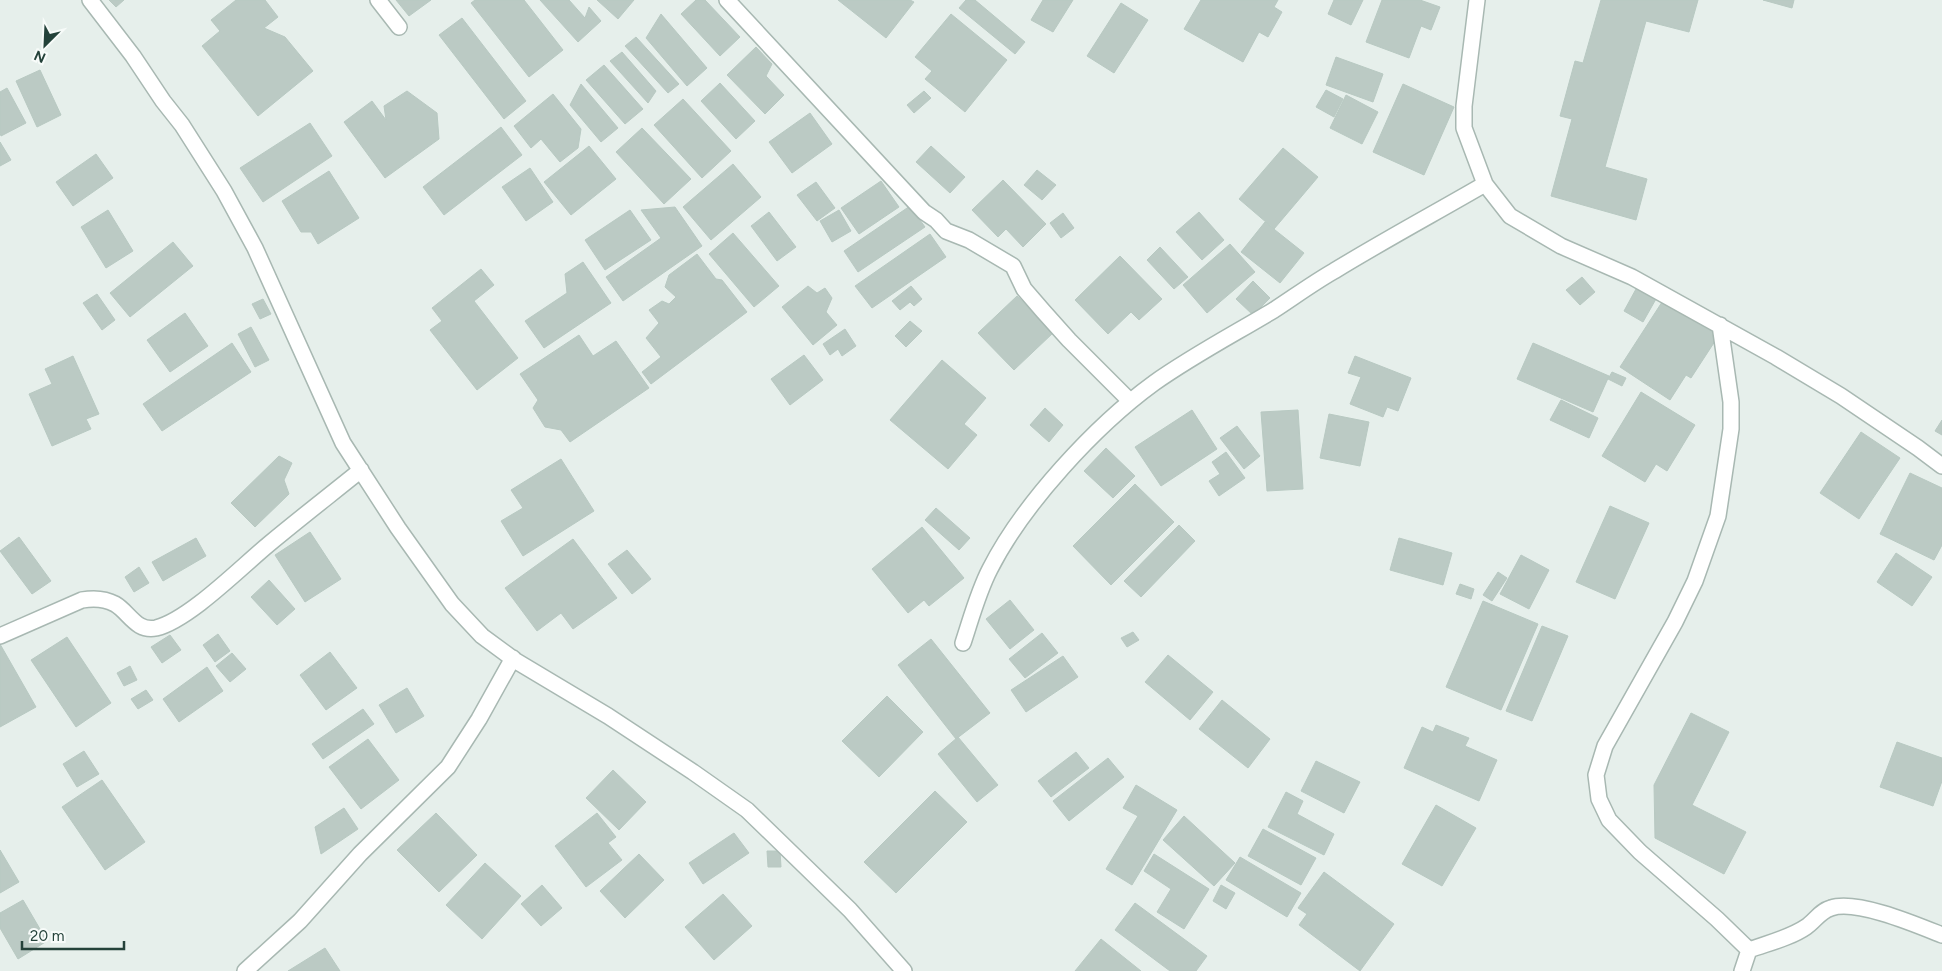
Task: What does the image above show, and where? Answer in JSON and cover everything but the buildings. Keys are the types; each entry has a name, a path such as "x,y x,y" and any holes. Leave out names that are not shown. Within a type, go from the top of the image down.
{"street":[{"path":"90,0 182,125 224,191 255,248 343,443 398,528 452,604 482,636 513,658 670,757 747,810 850,910 904,971"},
{"path":"378,0 399,27"},
{"path":"727,0 924,212 936,220 946,231 969,240 1014,266 1024,289 1069,340 1130,401"},
{"path":"1477,0 1464,106 1464,128 1485,184 1510,216 1561,246 1632,277 1720,325 1841,396 1942,466"},
{"path":"963,644 977,600 989,571 1017,524 1050,482 1130,401 1156,381 1333,271 1485,184"},
{"path":"1720,325 1730,402 1731,429 1718,516 1695,581 1675,622 1605,746 1596,775 1599,799 1609,820 1640,852 1717,919 1749,950"},
{"path":"0,636 82,600 94,598 115,604 139,626 156,628 196,606 361,470"},
{"path":"245,971 300,921 360,854 448,767 479,719 513,658"},
{"path":"1749,950 1794,933 1807,926 1819,914 1830,908 1842,906 1859,907 1942,935"},
{"path":"1742,971 1749,950"}]}
